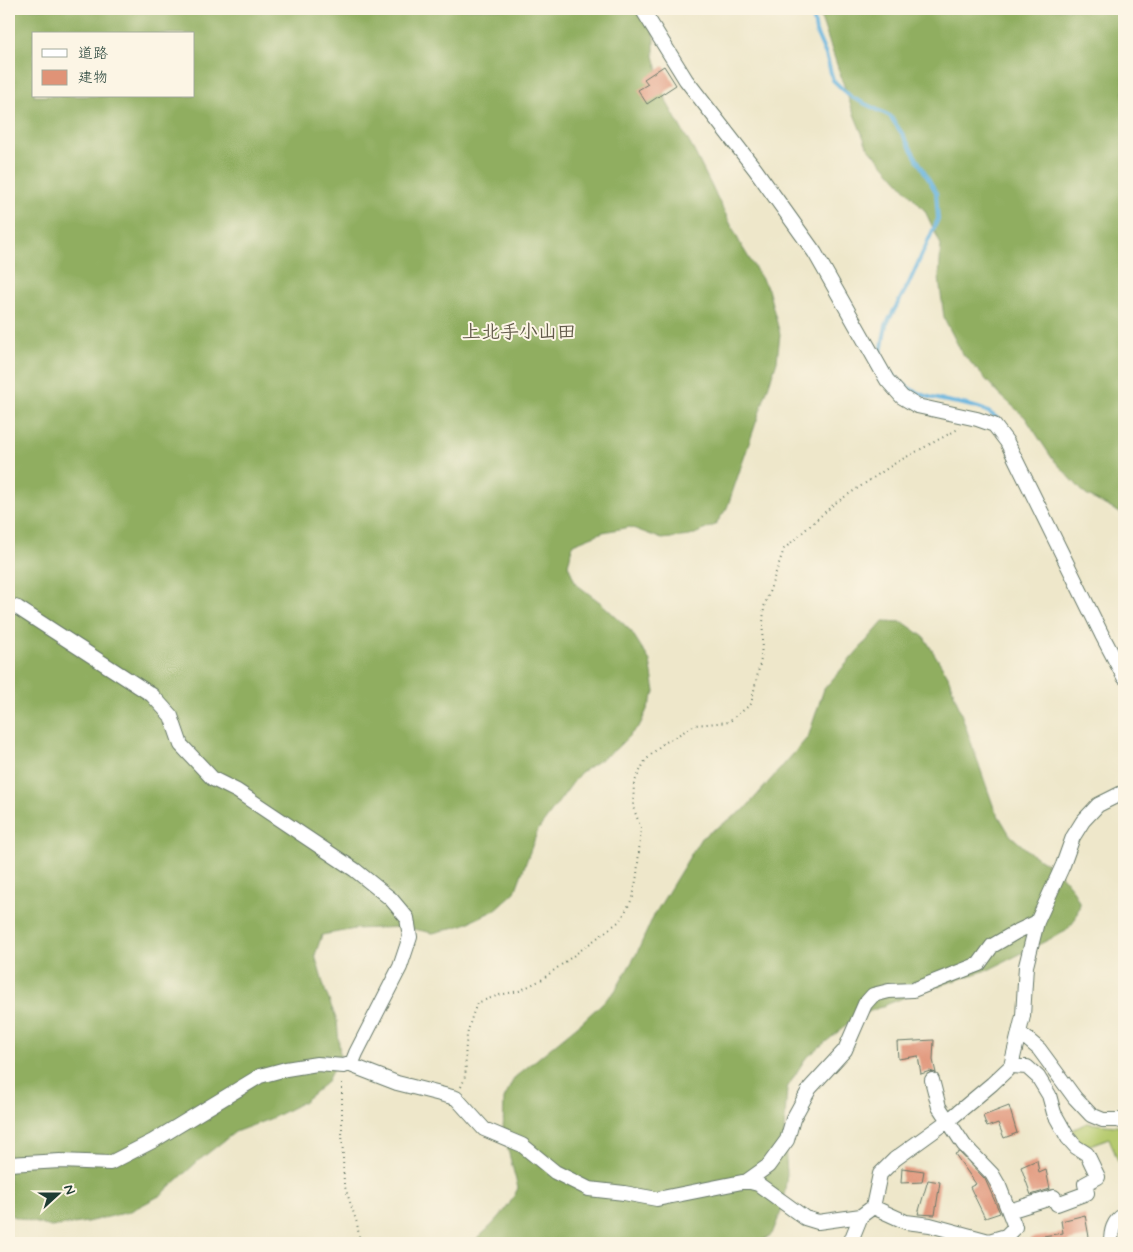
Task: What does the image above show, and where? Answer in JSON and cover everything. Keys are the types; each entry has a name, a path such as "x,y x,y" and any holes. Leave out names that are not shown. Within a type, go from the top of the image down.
{"street":[{"path":"642,9 686,80 755,169 815,253 886,380 902,398 917,406 978,419 994,425 1007,442 1124,677"},
{"path":"9,605 18,608 152,695 171,716 181,745 213,779 237,791 355,870 391,898 406,918 410,937 400,967 352,1065"},
{"path":"850,1243 867,1211 880,1174 895,1159 949,1120 1011,1066 1023,1016 1026,966 1037,922 1072,837 1083,821 1098,805 1124,792"},
{"path":"9,1164 60,1161 110,1163 152,1141 260,1076 317,1064 352,1065 397,1083 456,1098 484,1129 522,1145 555,1172 588,1188 624,1192 657,1199 747,1181 768,1166 787,1140 793,1119 810,1088 845,1050 865,1004 873,995 889,991 914,990 979,964 992,946 1037,922"},
{"path":"1019,1032 1039,1049 1075,1098 1091,1115 1104,1120 1124,1122"},
{"path":"1009,1211 1054,1197 1057,1204 1087,1193 1085,1184 1098,1177 1087,1154 1076,1147 1068,1138 1054,1113 1049,1095 1038,1076 1027,1067 1011,1066"},
{"path":"747,1181 758,1184 805,1218 818,1222 867,1211 906,1222 930,1225 989,1240 1006,1236 1015,1227 999,1186 992,1174 964,1145 939,1107 932,1080"},
{"path":"1111,1243 1111,1230 1119,1218 1124,1215"}],"path":[{"path":"456,1098 466,1077 466,1039 469,1023 477,1003 499,995 519,991 541,980 621,920 633,897 637,875 641,828 633,807 634,783 645,761 661,745 695,725 729,722 751,704 761,659 764,607 784,549 834,504 897,462 978,419"},
{"path":"352,1065 342,1074 344,1184 357,1223 360,1243"}],"green space":[{"path":"9,9 657,9 654,18 654,56 667,103 694,151 741,245 768,289 780,334 777,361 727,508 715,525 690,536 662,539 630,527 603,532 573,544 568,565 576,584 601,603 631,631 650,661 655,692 640,725 616,749 580,773 538,830 515,892 495,910 463,925 433,933 404,927 355,929 322,935 315,955 325,990 337,1021 340,1056 326,1083 303,1102 272,1118 235,1132 198,1161 161,1195 129,1212 87,1222 51,1227 9,1215"},
{"path":"818,9 1124,9 1124,515 1086,495 1052,458 1025,417 999,394 962,353 944,318 939,278 941,245 925,211 867,146 852,109"},
{"path":"884,621 903,622 924,637 948,676 994,808 1010,835 1033,855 1057,870 1072,888 1080,904 1075,920 1066,931 990,969 910,995 856,1017 805,1059 787,1088 784,1134 787,1173 783,1207 772,1234 759,1243 472,1243 498,1218 518,1188 503,1131 504,1099 514,1078 581,1023 615,991 637,953 653,917 701,838 744,810 808,737 824,689"},
{"path":"1087,1123 1124,1127 1124,1168 1121,1169 1109,1138 1090,1145 1078,1141 1072,1130"}],"building":[{"path":"664,66 676,85 647,104 638,90 648,84 644,79"},
{"path":"934,1040 933,1060 936,1073 930,1071 921,1074 918,1056 898,1059 897,1042"},
{"path":"1009,1106 1017,1133 1004,1138 998,1123 987,1127 983,1116"},
{"path":"959,1152 985,1179 1000,1213 985,1218 970,1187 976,1184 955,1154"},
{"path":"1037,1160 1039,1173 1046,1170 1050,1189 1031,1195 1021,1167"},
{"path":"902,1168 924,1171 922,1182 901,1183"},
{"path":"928,1180 940,1182 935,1215 918,1214"},
{"path":"1085,1215 1089,1237 1068,1241 1068,1243 1031,1243 1030,1238 1063,1233 1061,1221"}],"waterway":[{"path":"812,9 816,32 826,55 833,80 851,97 890,116 936,192 938,219 909,283 886,325 880,358"},
{"path":"887,368 902,383 916,392 931,398 979,408 998,419 1005,429"}],"district":[{"name":"上北手小山田","path":"519,331"}]}
